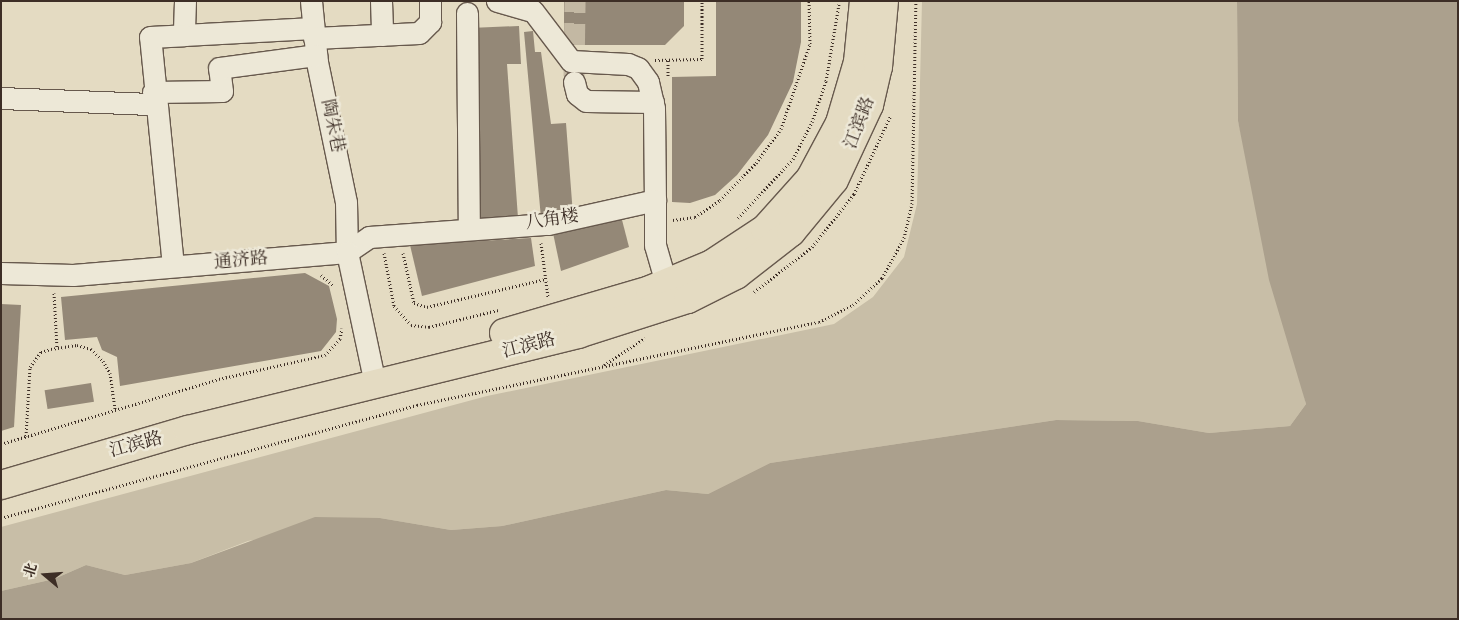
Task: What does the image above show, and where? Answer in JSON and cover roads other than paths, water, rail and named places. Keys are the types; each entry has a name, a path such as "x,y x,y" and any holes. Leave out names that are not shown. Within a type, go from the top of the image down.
{"main road":[{"name":"江滨路","path":"669,294 765,229 810,179 840,123 858,62 864,1"},
{"name":"江滨路","path":"1,466 209,406 578,334 669,294 736,275 766,254 834,180 869,105 878,67 884,1"},
{"name":"江滨路","path":"1,485 373,375"}],"street":[{"path":"184,35 185,1"},
{"name":"陶朱巷","path":"311,1 315,41 346,202 347,252"},
{"path":"381,1 382,35"},
{"path":"173,266 153,98 150,37 184,35 315,41 419,33 430,22 430,1"},
{"path":"497,1 533,11 571,61 628,64 638,68 653,102 661,206 655,245 669,294"},
{"path":"467,13 469,229"},
{"path":"1,98 153,98 222,91 219,68 315,41"},
{"path":"574,82 577,94 586,101 653,102"},
{"name":"八角楼","path":"347,252 369,238 548,224 661,206"},
{"path":"347,252 373,375"},
{"name":"通济路","path":"1,273 73,275 347,252"}],"tunnel":[{"path":"574,76 575,1"}]}
